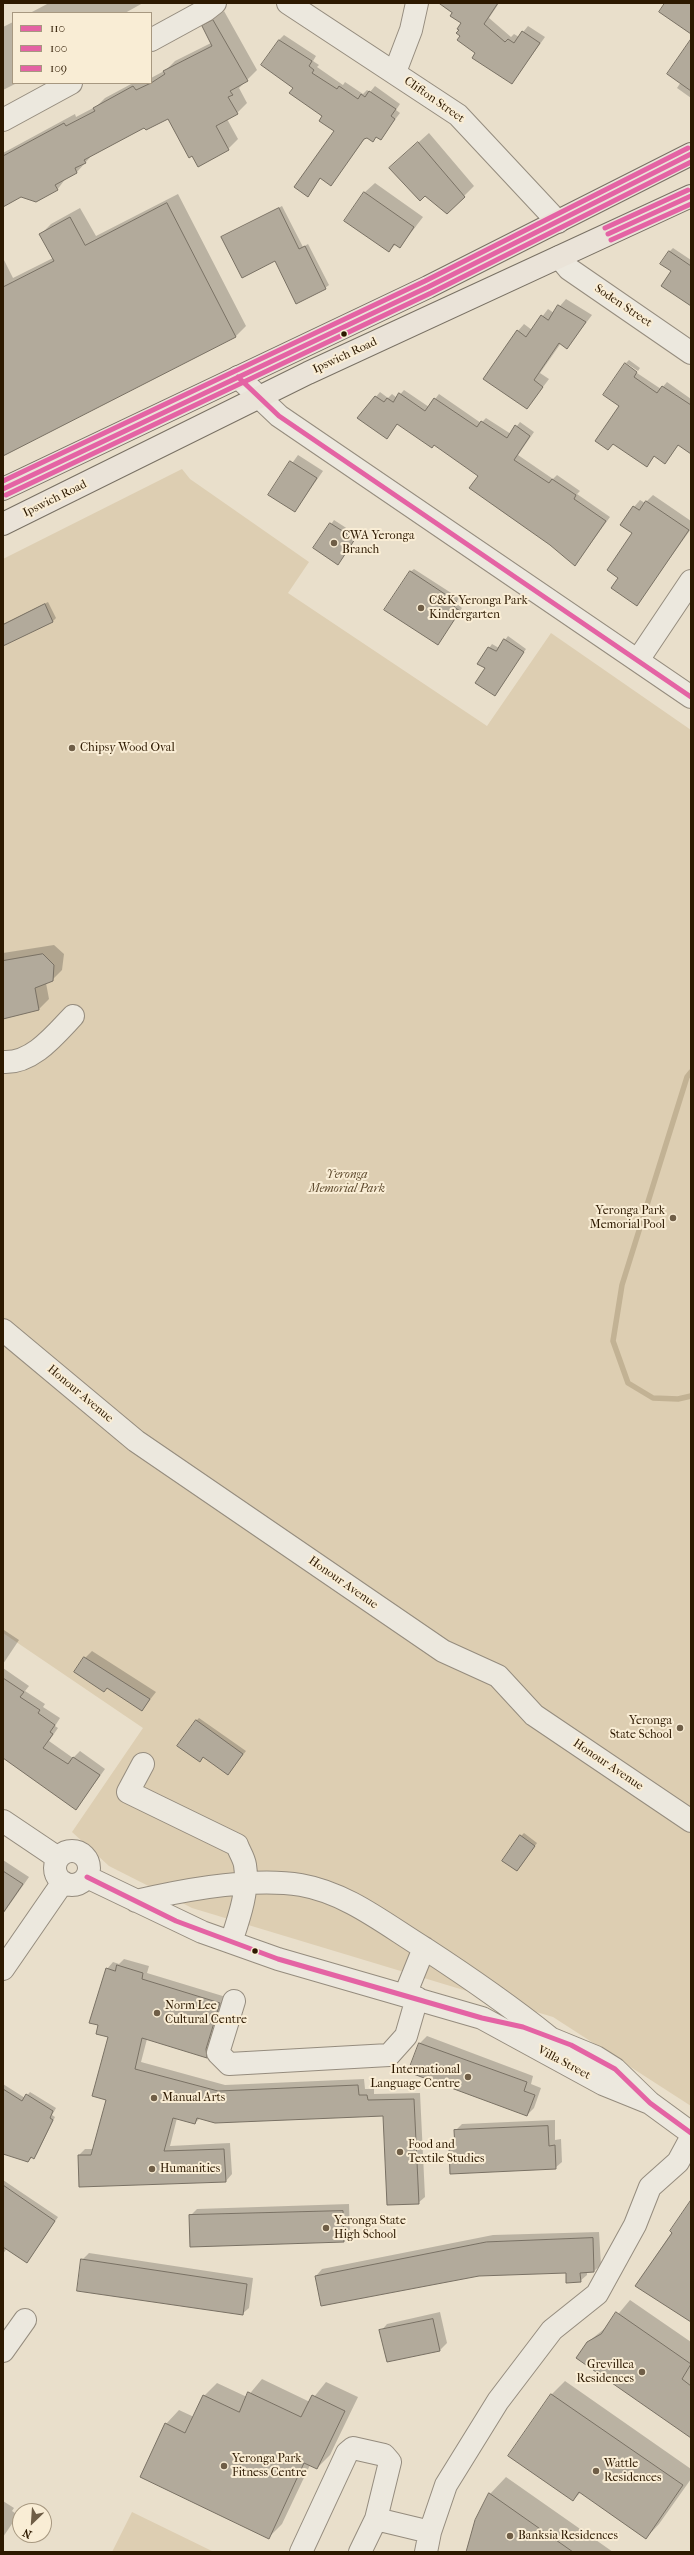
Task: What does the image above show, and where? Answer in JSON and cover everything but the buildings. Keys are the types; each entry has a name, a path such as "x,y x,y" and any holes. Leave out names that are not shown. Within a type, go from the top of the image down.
{"highway":[{"path":"3,489 422,290 691,154"},
{"name":"Ipswich Road","path":"3,524 259,397 691,196"}],"street":[{"path":"152,39 206,10 215,3"},
{"name":"Clifton Street","path":"288,3 395,72 458,115 558,222"},
{"path":"395,72 411,30 417,3"},
{"path":"3,120 69,84"},
{"name":"Soden Street","path":"559,257 569,269 691,352"},
{"path":"238,377 291,424 691,697"},
{"path":"638,660 691,581"},
{"path":"3,1062 12,1063 38,1050 73,1016"},
{"name":"Honour Avenue","path":"3,1330 136,1441 443,1651 498,1676 534,1714 691,1821"},
{"path":"143,1764 128,1792 237,1845 245,1865 243,1902 231,1942"},
{"path":"3,1821 58,1858"},
{"path":"67,1852 79,1852 88,1860 89,1866 87,1877 79,1884 63,1882 55,1869 58,1858 67,1852"},
{"name":"Villa Street","path":"87,1877 176,1920 278,1959 411,1996 482,2018 523,2027 550,2037 596,2057 615,2069 650,2103 691,2133"},
{"path":"3,1969 63,1882"},
{"path":"136,1901 163,1895 244,1884 300,1885 329,1893 360,1907 424,1948 487,1990 550,2037"},
{"path":"234,2001 218,2053 229,2064 389,2055 406,2036 411,1996 424,1948"},
{"name":"Villa Street","path":"482,2018 603,2084 650,2103"},
{"path":"376,2519 428,2542 446,2485 498,2401 552,2330 597,2294 635,2225 650,2187 678,2162 691,2138"},
{"path":"3,2351 25,2320"},
{"path":"301,2552 347,2453 353,2448 384,2455 390,2462 376,2519 360,2552"}],"green space":[{"name":"Yeronga Memorial Park","path":"182,469 190,479 309,562 288,593 487,726 551,633 691,730 691,2106 553,2017 192,1908 109,1866 72,1832 143,1728 3,1633 3,559"},
{"path":"132,2512 214,2552 112,2552"}],"waterway":[{"path":"691,1072 687,1077 622,1285 613,1341 628,1383 653,1398 678,1399 691,1396"}],"transit line":[{"name":"109","path":"3,481 425,281 688,148"},
{"name":"110","path":"3,489 428,287 691,154"},
{"name":"100","path":"6,495 431,293 691,162"},
{"name":"109","path":"605,228 688,190"},
{"name":"110","path":"608,234 691,196"},
{"name":"100","path":"611,240 691,204"},
{"name":"110","path":"238,377 279,416 691,697"},
{"name":"110","path":"87,1877 176,1921 278,1959 482,2018 523,2027 571,2045 615,2069 650,2103 691,2133"}],"place":[{"name":"CWA Yeronga Branch","path":"334,543"},
{"name":"C&K Yeronga Park Kindergarten","path":"421,608"},
{"name":"Chipsy Wood Oval","path":"72,748"},
{"name":"Yeronga Park Memorial Pool","path":"673,1218"},
{"name":"Yeronga State School","path":"680,1728"},
{"name":"Norm Lee Cultural Centre","path":"157,2013"},
{"name":"International Language Centre","path":"468,2077"},
{"name":"Manual Arts","path":"154,2098"},
{"name":"Food and Textile Studies","path":"400,2152"},
{"name":"Humanities","path":"152,2169"},
{"name":"Yeronga State High School","path":"326,2228"},
{"name":"Grevillea Residences","path":"642,2372"},
{"name":"Yeronga Park Fitness Centre","path":"224,2466"},
{"name":"Wattle Residences","path":"596,2471"},
{"name":"Banksia Residences","path":"510,2536"}]}
